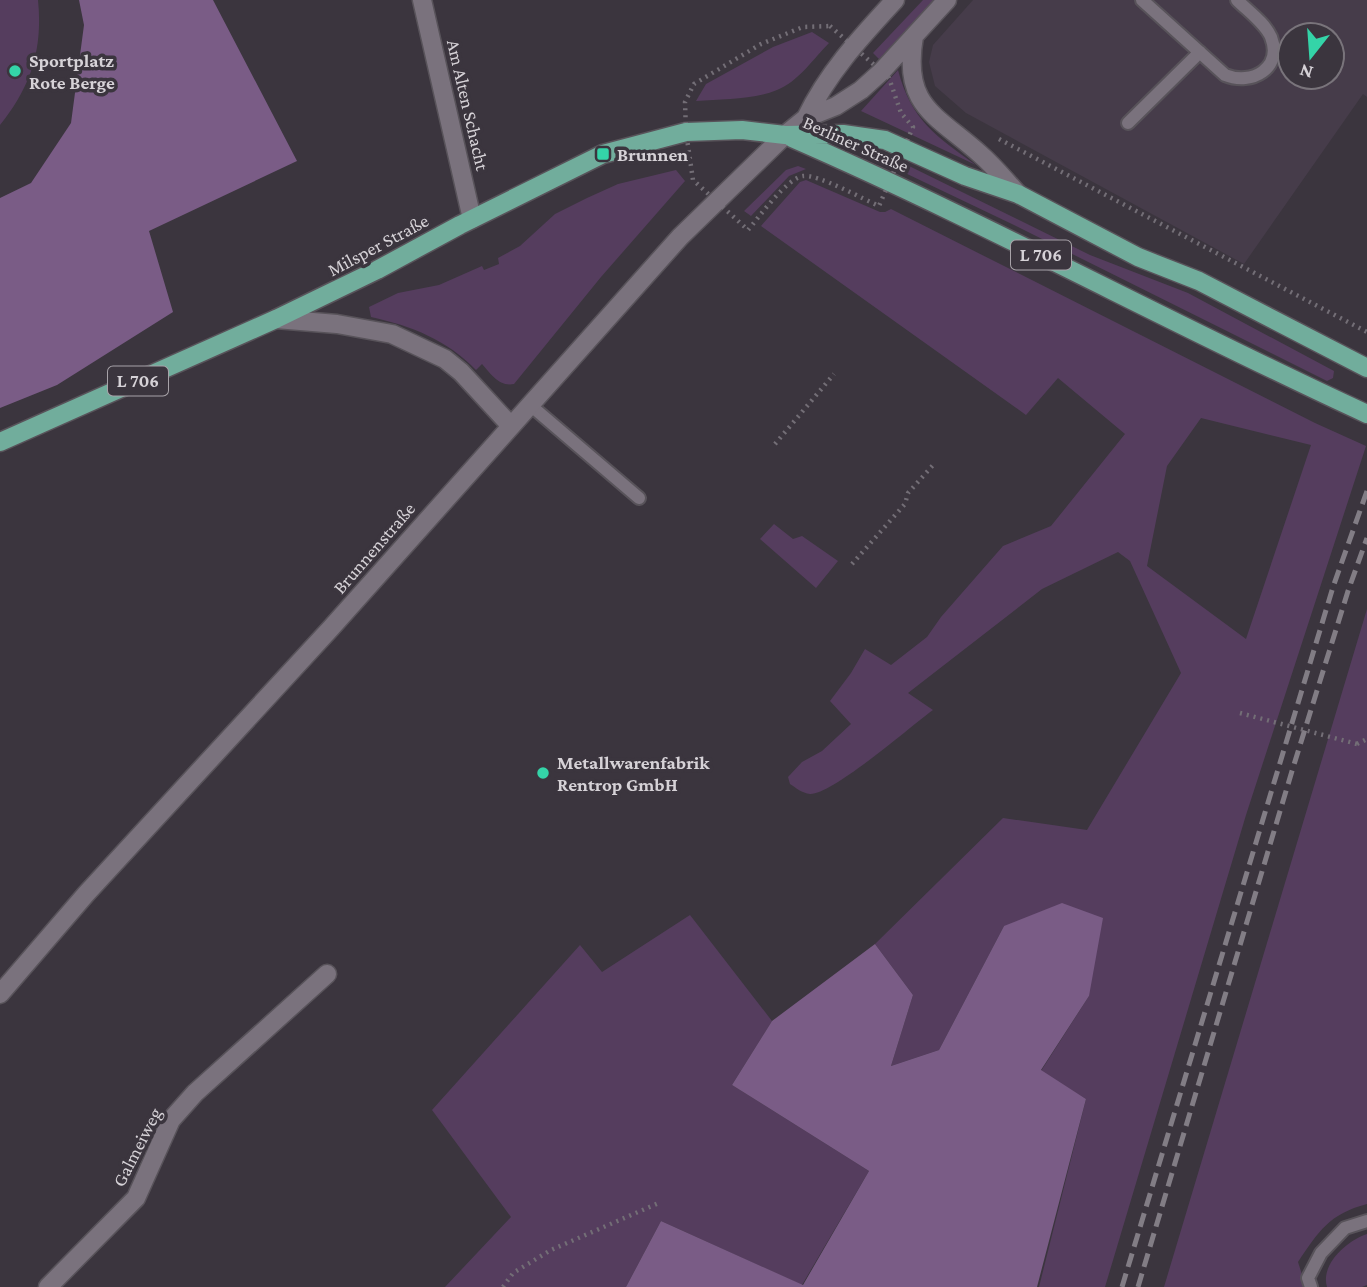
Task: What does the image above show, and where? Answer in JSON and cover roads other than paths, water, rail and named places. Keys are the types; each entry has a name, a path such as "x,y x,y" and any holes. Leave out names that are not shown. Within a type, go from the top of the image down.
{"main road":[{"name":"Am Alten Schacht","path":"422,0 472,219"},
{"path":"806,118 818,93 836,68 895,0"},
{"path":"806,118 836,106 861,90 947,0"},
{"name":"L 706","path":"914,36 911,53 913,83 926,109 981,155 1018,194"},
{"name":"Brunnenstraße","path":"0,993 86,894 331,628 680,236 806,118"},
{"name":"Milsper Straße","path":"0,442 276,320 603,154 686,132 742,130 785,135"},
{"name":"Berliner Straße","path":"785,135 843,134 885,140 965,176 1018,194 1138,257 1199,281 1367,368"},
{"name":"Berliner Straße","path":"785,135 963,216 1367,414"},
{"name":"L 706","path":"276,320 337,324 391,334 445,359 461,372 510,425"},
{"name":"Galmeiweg","path":"48,1287 136,1198 172,1119 195,1093 327,974"}],"lane":[{"path":"1142,0 1226,75 1234,79 1248,80 1258,75 1271,62 1273,49 1271,37 1237,0"},
{"path":"1128,123 1200,52"},
{"path":"529,404 639,498"},
{"path":"1311,1287 1308,1278 1321,1253 1345,1228 1367,1221"}],"railway":[{"path":"1122,1287 1333,587 1367,491"},
{"path":"1138,1287 1292,771 1367,538"}],"place":[{"name":"Sportplatz Rote Berge","path":"15,71"},
{"name":"Brunnen","path":"603,154"},
{"name":"Metallwarenfabrik Rentrop GmbH","path":"543,773"}]}
